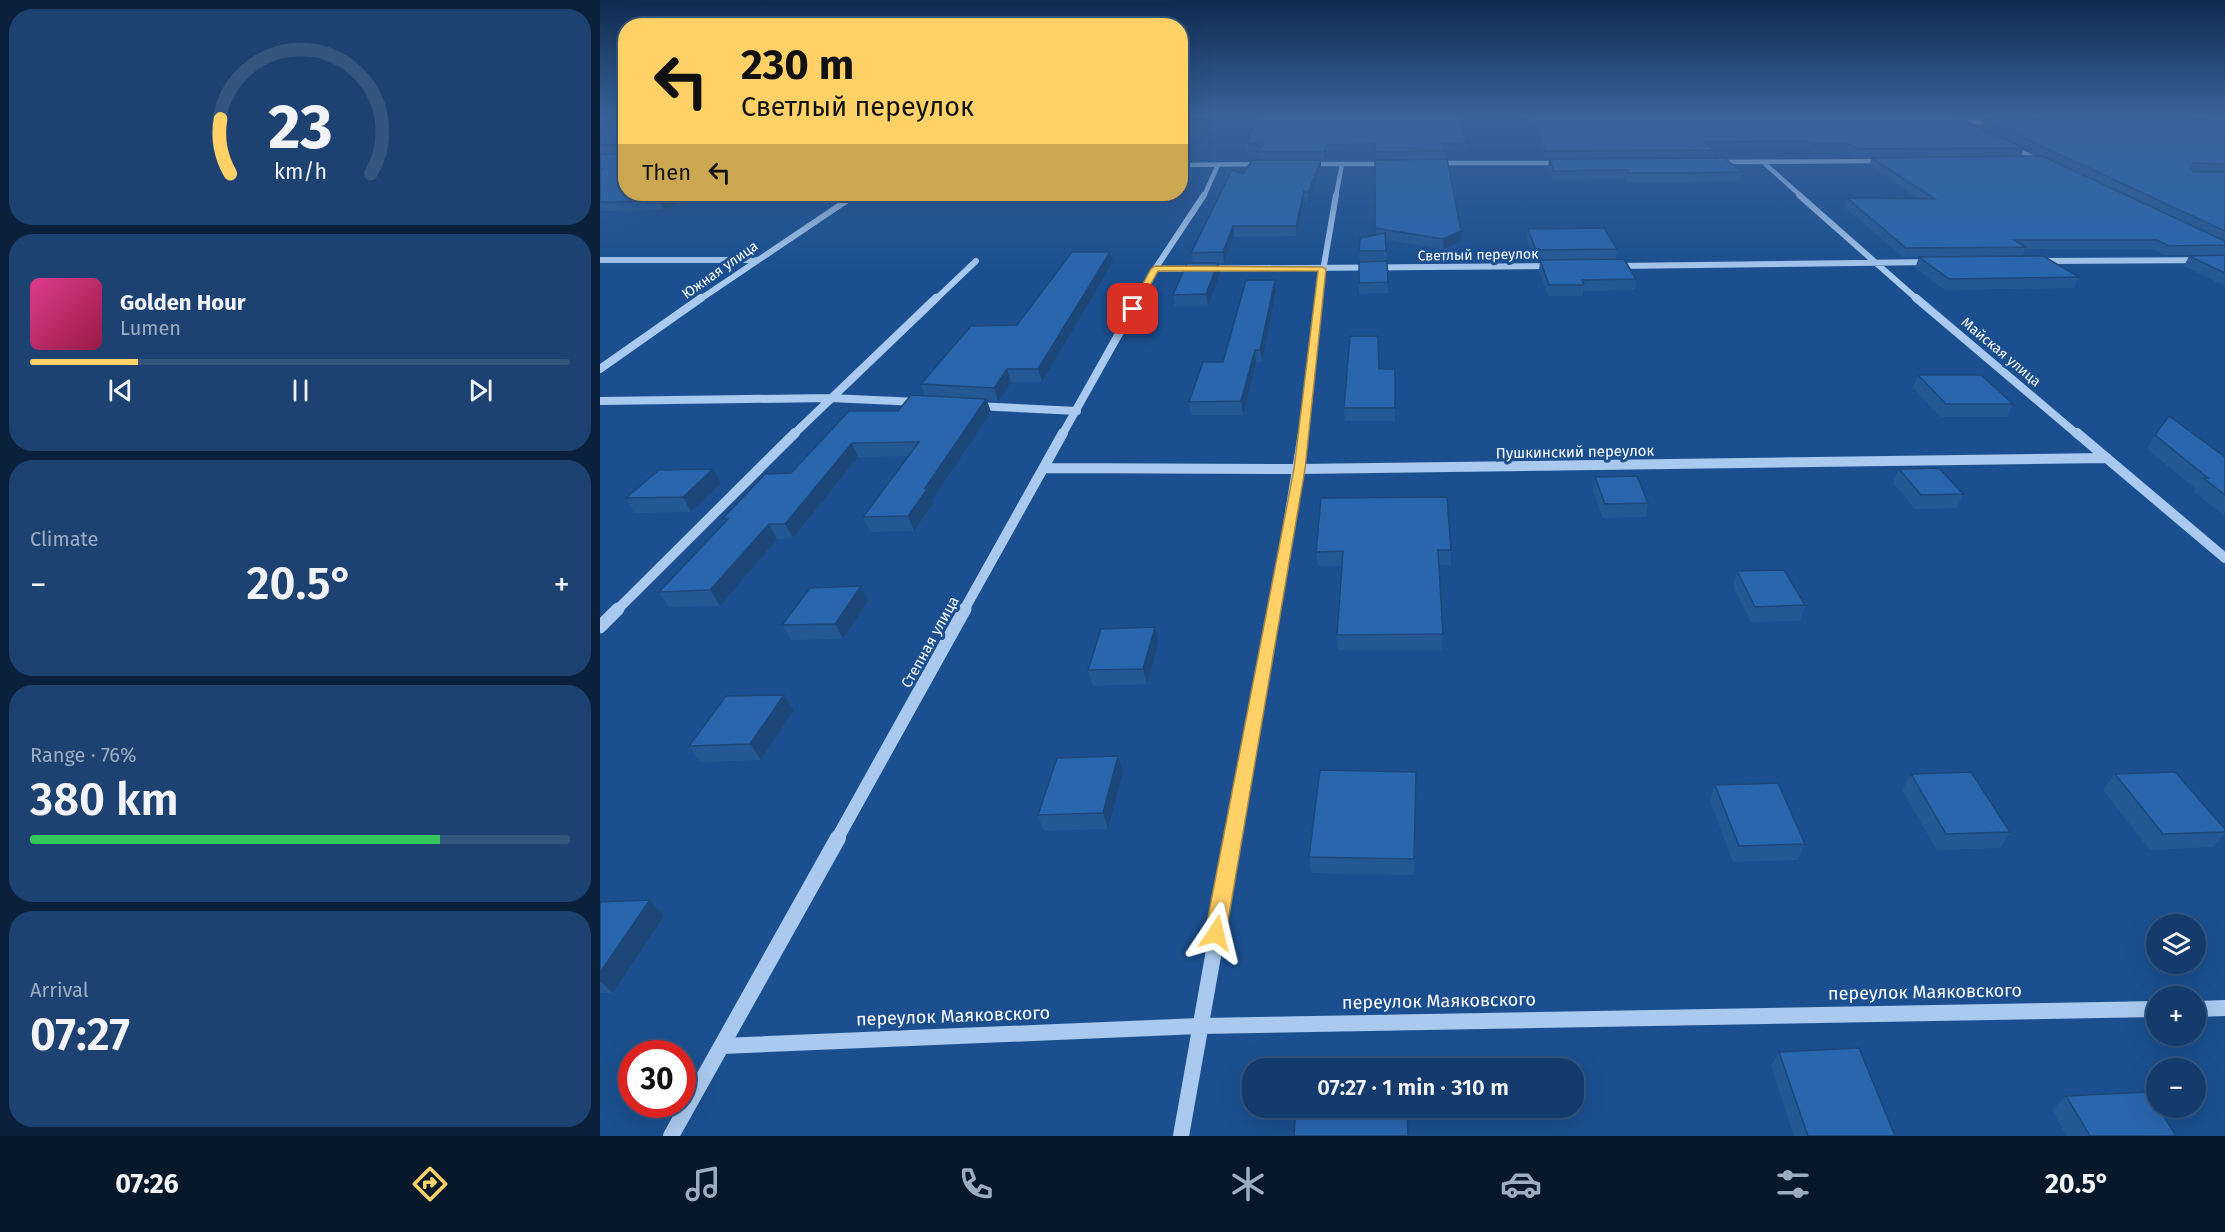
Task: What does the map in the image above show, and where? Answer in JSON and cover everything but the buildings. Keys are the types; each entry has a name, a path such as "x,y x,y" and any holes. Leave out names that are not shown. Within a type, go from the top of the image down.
{"street":[{"name":"Степная улица","path":"671,1136 1155,269 1203,198 1216,169"},
{"path":"1180,1136 1299,469 1322,269 1341,169"},
{"name":"Майская улица","path":"1771,169 1873,262 2225,558"},
{"name":"Южная улица","path":"600,369 756,260 845,201"},
{"path":"600,260 756,260"},
{"path":"2026,261 2225,260"},
{"path":"600,627 830,398 976,261"},
{"path":"1610,266 1944,262"},
{"name":"Светлый переулок","path":"1155,269 1562,266"},
{"path":"600,401 830,398 924,403"},
{"path":"971,405 1077,411"},
{"name":"Пушкинский переулок","path":"1044,468 1299,469 2107,458"},
{"path":"2206,1009 2225,1008"},
{"name":"переулок Маяковского","path":"722,1046 1199,1026 2146,1009"}],"route":[{"path":"1133,309 1155,269 1322,269 1299,469 1216,933"}]}
